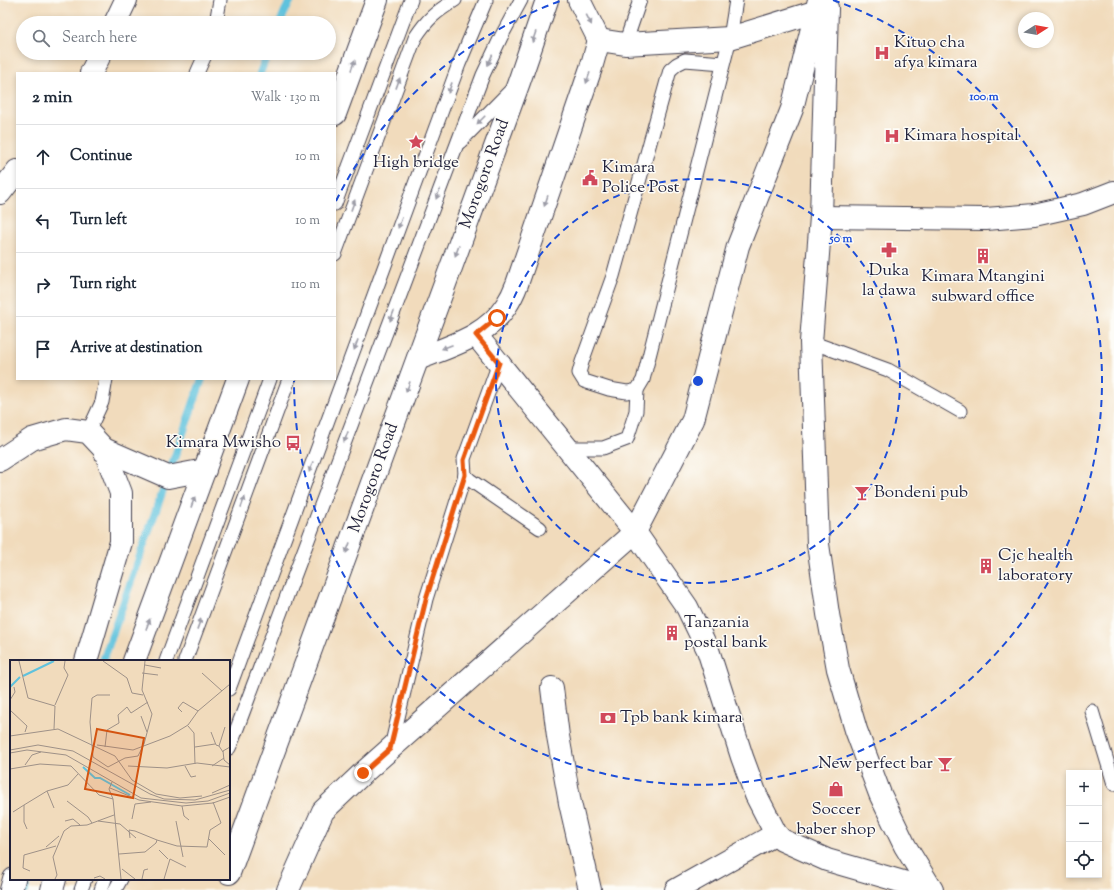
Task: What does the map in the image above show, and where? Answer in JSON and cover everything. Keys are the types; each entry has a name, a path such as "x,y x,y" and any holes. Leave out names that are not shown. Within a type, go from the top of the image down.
{"main road":[{"path":"118,16 126,0"},
{"path":"336,111 377,0"},
{"name":"Morogoro Road","path":"230,870 519,82 547,0"},
{"path":"418,359 465,341 476,335 497,318 506,306 517,284 591,68 599,40 578,0"},
{"path":"599,40 625,44 730,38 822,5"},
{"path":"822,5 821,217 810,342 818,544 838,669 856,730 880,794 905,846 932,890"},
{"path":"288,890 323,811 390,749 635,532 692,420 738,246 792,109 822,5"},
{"path":"92,72 98,60"},
{"path":"0,193 16,172"},
{"path":"821,217 986,219 1034,216 1083,204 1114,192"},
{"path":"476,335 635,532 688,607 708,650 742,757 756,795 776,834 782,840 827,860 932,890"},
{"path":"134,660 238,380"},
{"path":"0,460 32,439 66,429 88,432 104,449 121,493 121,542 86,660"},
{"path":"104,449 168,478 205,470"},
{"path":"552,688 558,736 570,803 590,890"},
{"path":"676,890 776,834"},
{"path":"12,890 14,880"},
{"path":"52,890 55,880"},
{"path":"223,890 227,880"}],"lane":[{"path":"217,16 220,0"},
{"path":"336,201 411,0"},
{"path":"336,251 415,38 431,16 456,0"},
{"path":"230,686 459,64 486,0"},
{"name":"Morogoro Road","path":"230,746 483,75 521,0"},
{"path":"625,44 640,0"},
{"path":"568,448 603,448 627,439 636,412 638,390 643,380 730,38 736,0"},
{"path":"197,72 203,60"},
{"path":"638,390 627,392 609,389 584,381 579,373 612,276 670,70 685,60 723,63"},
{"name":"Morogoro Road","path":"456,146 519,82"},
{"path":"810,342 888,370 960,411"},
{"path":"390,749 426,599 465,475 464,460 499,363"},
{"path":"88,432 102,402 106,380"},
{"path":"166,660 270,380"},
{"path":"185,660 289,380"},
{"path":"465,475 540,528"},
{"path":"1092,711 1114,784"},
{"path":"81,890 85,880"},
{"path":"101,890 105,880"},
{"path":"115,890 120,880"}],"waterway":[{"path":"283,16 291,0"},
{"path":"260,72 265,60"},
{"path":"103,660 202,380"},
{"path":"25,890 28,880"}],"place":[{"name":"Kituo cha afya kimara","path":"882,53"},
{"name":"Kimara hospital","path":"892,136"},
{"name":"High bridge","path":"416,142"},
{"name":"Kimara Police Post","path":"590,178"},
{"name":"Duka la dawa","path":"889,250"},
{"name":"Kimara Mtangini subward office","path":"983,256"},
{"name":"Kimara Mwisho","path":"293,443"},
{"name":"Bondeni pub","path":"862,493"},
{"name":"Cjc health laboratory","path":"986,566"},
{"name":"Tanzania postal bank","path":"672,633"},
{"name":"Tpb bank kimara","path":"608,718"},
{"name":"New perfect bar","path":"945,764"},
{"name":"Soccer baber shop","path":"836,789"}],"route":[{"path":"363,773 390,749 426,599 465,475 464,460 499,363 476,335 497,318"}]}
